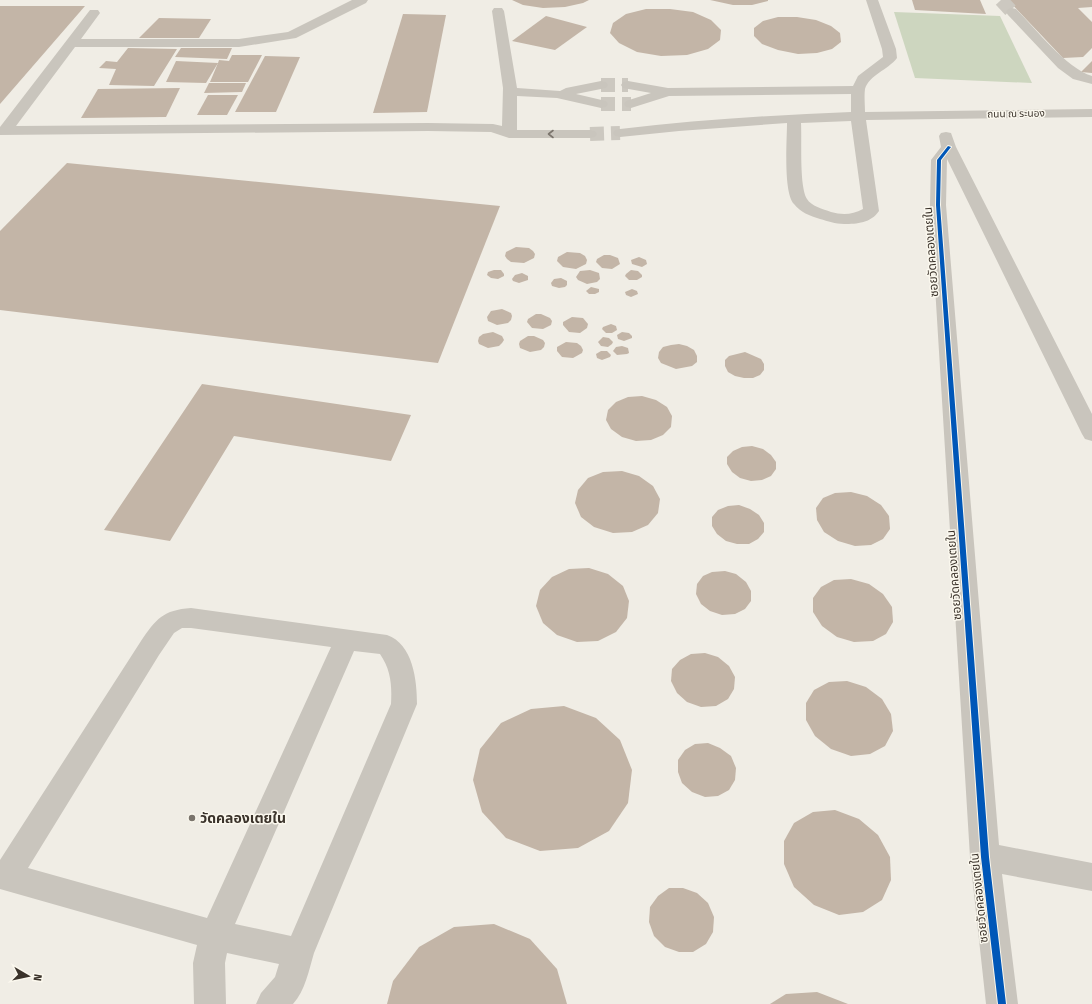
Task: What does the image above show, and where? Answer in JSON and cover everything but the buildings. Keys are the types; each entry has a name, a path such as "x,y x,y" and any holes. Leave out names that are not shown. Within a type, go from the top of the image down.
{"street":[{"path":"71,43 238,43 262,40 291,35 362,0"},
{"path":"794,120 795,188 800,202 814,212 837,219 858,219 871,211 858,117 858,90 863,79 882,66 890,58 889,49 872,0"},
{"path":"498,11 510,92 510,128"},
{"path":"1012,12 1063,65 1078,76 1092,80"},
{"path":"3,131 94,13"},
{"path":"557,94 601,85"},
{"path":"628,85 668,92 858,90"},
{"path":"510,92 557,94 601,104"},
{"path":"631,104 668,92"},
{"name":"ถนน ณ ระนอง","path":"619,127 858,117 1092,113"},
{"path":"940,115 949,147 1092,434"},
{"path":"3,131 428,127 590,128"},
{"name":"ซอยวัดคลองเตยใน","path":"949,147 939,160 938,205 985,857 1002,1004"},
{"path":"272,1004 287,987 299,953 404,704 405,682 400,662 387,645 191,618 180,618 168,623 150,648 3,876 215,934 299,953"},
{"path":"210,1004 209,963 215,934 347,639"},
{"path":"985,857 1092,877"}],"green space":[{"path":"894,12 1000,16 1032,83 915,78"}],"tunnel":[{"path":"1001,0 1012,12"},
{"path":"601,85 628,85"},
{"path":"601,104 631,104"},
{"path":"590,134 620,133"}],"cycle path":[{"path":"949,147 939,160 938,205 985,857 1002,1004"}],"place":[{"name":"วัดคลองเตยใน","path":"192,818"}]}
